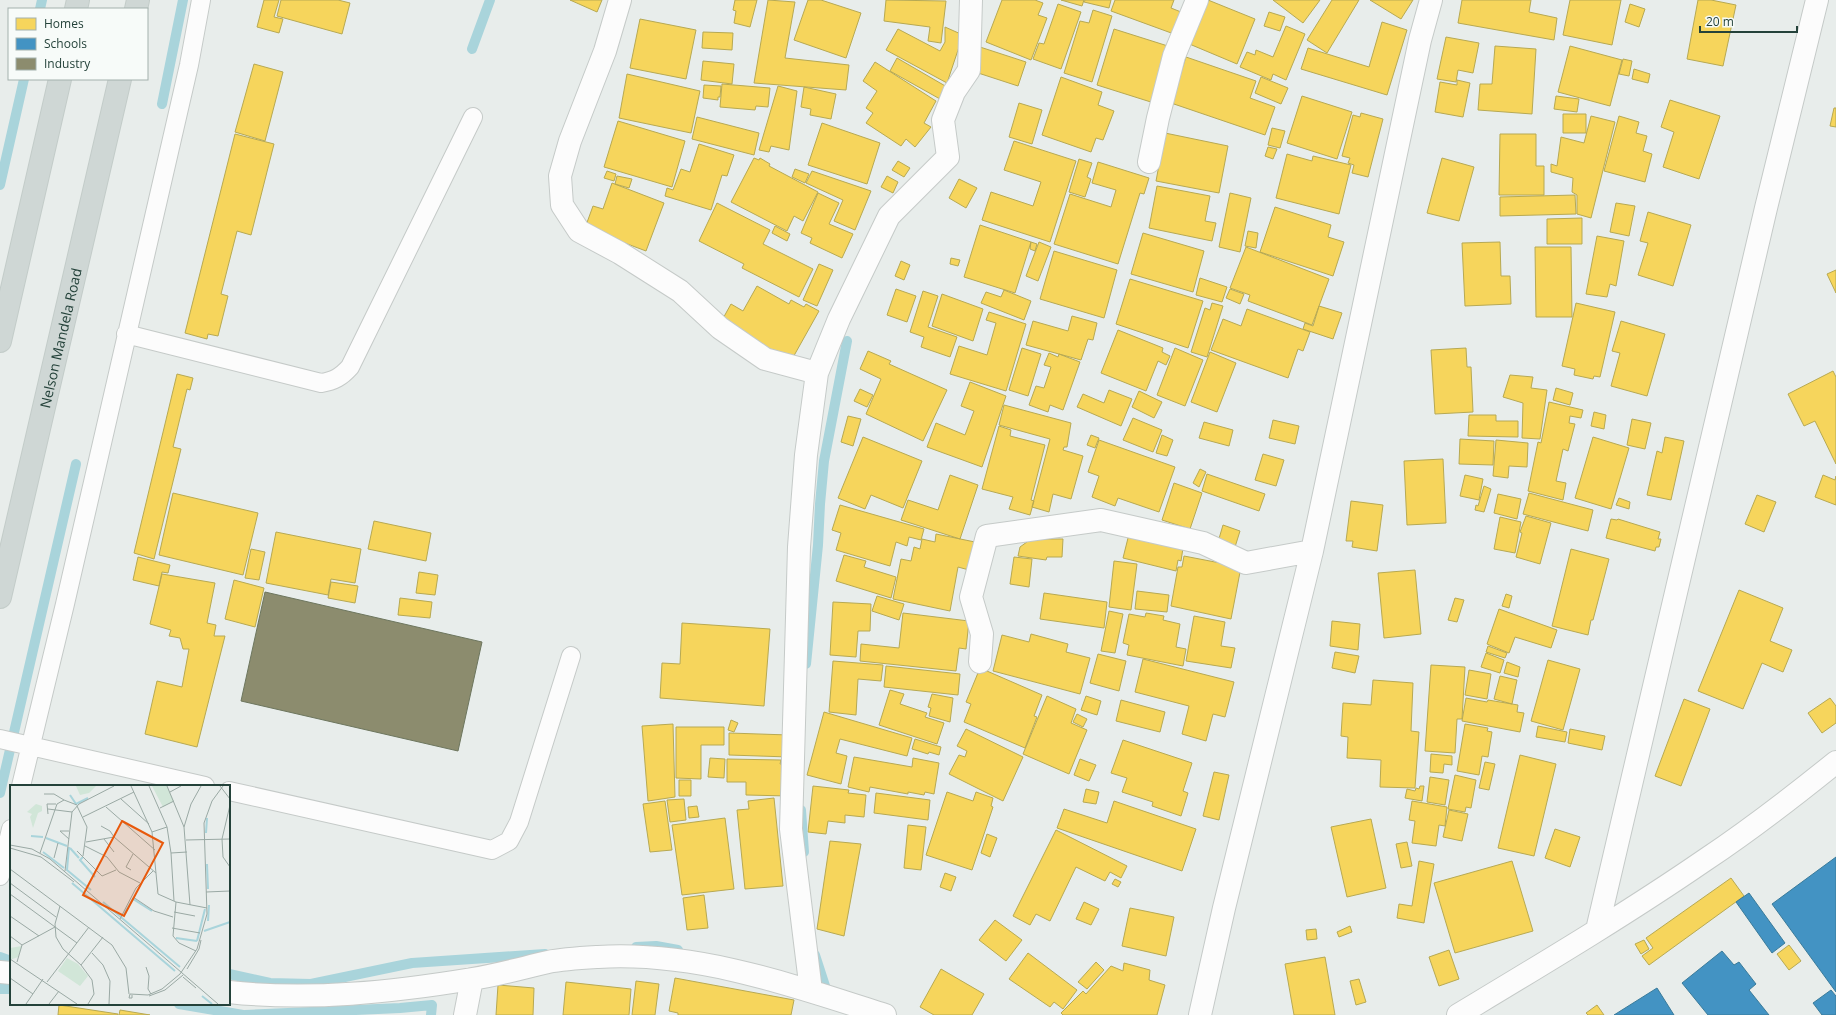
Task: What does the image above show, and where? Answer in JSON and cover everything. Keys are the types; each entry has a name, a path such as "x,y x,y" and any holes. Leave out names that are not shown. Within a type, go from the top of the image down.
{"main road":[{"path":"0,341 60,80"},
{"name":"Nelson Mandela Road","path":"0,597 120,80"}],"street":[{"path":"620,0 605,51 570,142 560,176 562,205 579,231 620,253 680,291 720,328 765,359 817,373"},
{"path":"810,991 791,829 799,547 806,455 817,373 842,312 889,216 948,157 943,120 954,92 969,70 971,0"},
{"path":"1149,162 1158,118 1174,56 1197,0"},
{"path":"1200,1015 1224,908 1312,551 1418,48 1431,0"},
{"path":"1597,930 1766,208 1817,0"},
{"path":"980,662 982,634 970,597 987,536 1101,520 1203,543 1246,563 1312,551"},
{"path":"1458,1015 1597,930 1706,860 1836,762"},
{"path":"230,992 258,995 356,993 472,979 549,962 598,957 668,958 745,972 885,1015"},
{"path":"0,972 10,973"},
{"path":"465,1015 472,979"}],"lane":[{"path":"21,785 65,604 189,65 201,0"},
{"path":"126,334 321,383 334,381 343,375 350,367 473,117"},
{"path":"230,791 492,850 508,841 519,822 571,656"},
{"path":"0,739 201,785"},
{"path":"0,876 10,833"}],"building: Homes":[{"path":"264,0 279,0 274,17 283,19 279,33 257,27"},
{"path":"281,0 338,0 350,3 342,34 277,16"},
{"path":"570,0 602,0 597,12"},
{"path":"735,0 757,0 750,27 734,23 736,11 733,10"},
{"path":"768,0 795,2 785,58 849,65 846,90 754,83"},
{"path":"808,0 821,0 861,13 846,58 794,40"},
{"path":"886,0 946,1 941,43 928,41 930,27 884,21"},
{"path":"1002,0 1035,0 1043,3 1038,15 1047,18 1031,60 986,42"},
{"path":"1061,0 1084,0 1082,6"},
{"path":"1085,0 1111,0 1109,8 1084,2"},
{"path":"1115,0 1174,0 1171,8 1181,12 1174,34 1111,11"},
{"path":"1203,0 1208,0 1255,19 1237,64 1187,43"},
{"path":"1273,0 1320,0 1303,23"},
{"path":"1332,0 1359,0 1327,53 1307,40"},
{"path":"1370,0 1413,0 1401,19"},
{"path":"1462,0 1531,0 1529,12 1557,18 1554,40 1458,23"},
{"path":"1570,0 1621,0 1612,45 1563,35"},
{"path":"1698,0 1711,0 1736,5 1723,66 1687,59"},
{"path":"1058,4 1081,12 1061,69 1033,59 1039,43 1044,44"},
{"path":"1630,4 1645,9 1639,27 1625,22"},
{"path":"1093,10 1112,16 1092,82 1064,73 1080,21 1089,23"},
{"path":"1269,12 1285,17 1280,31 1264,26"},
{"path":"640,19 696,30 686,79 630,68"},
{"path":"1382,22 1407,30 1387,95 1301,69 1308,48 1369,67"},
{"path":"1286,26 1305,34 1286,80 1273,74 1271,80 1240,67 1247,52 1255,55 1256,50 1273,57"},
{"path":"945,27 963,35 947,83 886,50 898,29 940,51 945,42"},
{"path":"1114,29 1171,47 1154,103 1097,85"},
{"path":"703,32 733,33 732,50 702,48"},
{"path":"1446,37 1479,43 1473,73 1458,70 1456,82 1437,79"},
{"path":"1495,46 1536,49 1532,114 1478,110 1480,84 1492,84"},
{"path":"1570,46 1622,60 1610,106 1558,92"},
{"path":"980,47 1026,62 1018,86 972,71"},
{"path":"1186,57 1256,81 1250,98 1275,107 1265,135 1171,103"},
{"path":"897,58 947,87 940,99 890,71"},
{"path":"1623,59 1632,61 1629,76 1619,74"},
{"path":"703,61 734,64 732,84 701,80"},
{"path":"875,62 936,101 924,123 931,127 915,147 906,139 901,146 866,123 873,113 866,108 877,91 863,81"},
{"path":"254,64 283,72 265,141 235,132"},
{"path":"1634,69 1650,74 1648,83 1632,79"},
{"path":"627,74 700,91 691,133 619,118"},
{"path":"1061,77 1102,92 1098,105 1114,111 1103,140 1096,138 1091,152 1042,135"},
{"path":"1261,77 1288,88 1281,104 1255,93"},
{"path":"1457,80 1470,83 1463,117 1435,112 1440,82 1457,85"},
{"path":"722,84 770,88 768,107 756,106 755,110 720,107"},
{"path":"704,85 721,86 720,97 718,97 718,100 703,98"},
{"path":"778,86 797,91 789,150 771,146 769,152 759,150"},
{"path":"804,87 836,94 831,119 810,115 811,109 801,107"},
{"path":"1302,96 1352,112 1337,159 1287,143"},
{"path":"1556,96 1579,99 1577,112 1554,109"},
{"path":"1670,100 1720,116 1699,179 1663,167 1674,132 1661,127"},
{"path":"1019,103 1042,110 1032,144 1009,137"},
{"path":"1834,108 1836,108 1836,127 1830,126"},
{"path":"1361,113 1383,119 1368,177 1352,173 1354,165 1348,163 1350,158 1342,156 1353,115 1360,117"},
{"path":"1563,114 1586,114 1586,133 1563,133"},
{"path":"1591,116 1615,122 1591,218 1577,214 1577,195 1572,192 1573,178 1551,172 1551,164 1557,166 1561,137 1584,143"},
{"path":"1619,116 1639,122 1636,133 1647,136 1643,151 1652,154 1645,182 1604,171"},
{"path":"697,117 759,133 754,155 692,139"},
{"path":"618,121 685,141 672,187 604,167"},
{"path":"822,123 880,143 867,184 808,165"},
{"path":"1272,128 1285,131 1280,148 1268,145"},
{"path":"1165,133 1228,146 1219,193 1156,181"},
{"path":"235,134 274,144 251,235 237,231 221,294 228,296 218,336 208,334 207,339 185,333"},
{"path":"1500,134 1536,134 1536,166 1544,166 1544,195 1499,195"},
{"path":"1014,141 1076,161 1050,242 982,220 991,192 1033,206 1041,182 1004,170"},
{"path":"699,144 734,155 727,176 722,175 711,210 665,196 667,188 673,190 681,169 690,172"},
{"path":"1268,147 1277,149 1273,159 1265,156"},
{"path":"1287,154 1312,161 1313,156 1351,165 1339,214 1276,198"},
{"path":"754,158 759,160 760,158 770,164 769,166 818,192 803,221 794,216 787,231 731,202"},
{"path":"1442,158 1474,167 1459,221 1427,213"},
{"path":"1079,159 1092,163 1087,177 1091,179 1085,197 1069,192"},
{"path":"898,161 910,168 904,177 892,170"},
{"path":"1098,162 1149,178 1144,194 1140,193 1118,264 1054,244 1070,194 1111,207 1116,190 1092,183"},
{"path":"795,169 809,174 805,183 792,177"},
{"path":"607,171 616,174 614,181 604,178"},
{"path":"812,171 871,191 855,230 834,221 843,200 806,183"},
{"path":"617,176 632,179 629,188 615,184"},
{"path":"887,176 898,182 893,193 881,187"},
{"path":"959,179 977,188 966,208 949,198"},
{"path":"612,183 664,203 646,251 585,228 593,206 603,209"},
{"path":"1157,186 1210,196 1205,221 1216,223 1212,241 1149,228"},
{"path":"818,193 839,203 829,224 853,234 842,258 810,243 812,238 801,233"},
{"path":"1230,193 1251,198 1240,252 1219,247"},
{"path":"1575,195 1576,214 1500,216 1500,197"},
{"path":"717,203 770,230 763,244 813,269 799,297 742,268 744,264 699,241"},
{"path":"1616,203 1635,206 1629,236 1610,232"},
{"path":"1275,207 1331,225 1328,237 1344,242 1333,276 1260,252"},
{"path":"1648,212 1691,225 1673,286 1638,275 1648,243 1640,241"},
{"path":"1582,218 1582,244 1547,244 1547,219"},
{"path":"980,225 1031,242 1015,293 964,277"},
{"path":"775,226 790,234 787,241 772,233"},
{"path":"1248,231 1258,233 1256,248 1245,246"},
{"path":"1143,233 1204,251 1193,292 1131,274"},
{"path":"1597,236 1624,241 1616,286 1610,284 1607,297 1586,294"},
{"path":"1031,242 1037,244 1035,251 1030,249"},
{"path":"1039,242 1051,247 1038,281 1026,276"},
{"path":"1500,242 1501,276 1510,276 1511,304 1465,306 1462,243"},
{"path":"1246,247 1329,279 1312,325 1248,301 1250,295 1230,288"},
{"path":"1535,247 1571,247 1572,317 1536,317"},
{"path":"1054,251 1117,270 1104,318 1040,299"},
{"path":"951,258 960,260 958,266 950,264"},
{"path":"901,261 910,265 904,280 895,276"},
{"path":"819,264 833,270 817,306 803,300"},
{"path":"1836,270 1836,293 1827,274"},
{"path":"1200,278 1227,287 1222,302 1196,295"},
{"path":"1130,279 1203,301 1188,348 1116,324"},
{"path":"757,286 789,304 791,300 804,307 806,304 819,311 791,361 721,322 731,304 743,311"},
{"path":"896,289 916,296 907,322 887,315"},
{"path":"1230,289 1244,294 1240,304 1226,298"},
{"path":"1004,290 1031,301 1024,320 981,303 986,292 1001,297"},
{"path":"923,291 938,296 928,327 957,337 950,357 921,347 924,337 910,332"},
{"path":"942,294 983,309 973,341 932,326"},
{"path":"1212,303 1223,306 1207,357 1191,352 1205,308 1210,310"},
{"path":"1576,303 1615,312 1600,377 1594,376 1593,379 1574,375 1575,369 1562,366"},
{"path":"1319,306 1342,313 1333,339 1303,329 1305,323 1313,326"},
{"path":"1247,309 1310,332 1303,351 1298,349 1288,378 1211,350 1223,319 1241,326"},
{"path":"989,312 1026,324 1006,391 950,374 959,346 987,355 996,323 986,320"},
{"path":"1072,316 1097,323 1093,340 1088,339 1081,360 1026,345 1033,321 1068,331"},
{"path":"1621,321 1665,334 1647,396 1611,386 1620,353 1612,351"},
{"path":"1118,330 1163,348 1162,352 1170,356 1166,365 1158,361 1146,391 1101,373"},
{"path":"1022,348 1041,354 1028,396 1009,390"},
{"path":"1175,348 1203,360 1185,406 1157,395"},
{"path":"1466,348 1467,367 1471,367 1473,412 1435,414 1431,350"},
{"path":"868,351 891,361 889,364 947,390 923,441 866,414 881,379 860,369"},
{"path":"1210,352 1236,363 1217,412 1191,402"},
{"path":"1049,353 1058,357 1059,354 1080,362 1063,410 1050,405 1048,412 1029,405 1036,386 1044,388 1051,367 1044,365"},
{"path":"1833,371 1836,377 1836,464 1815,421 1804,426 1788,394"},
{"path":"177,374 193,378 190,390 187,389 173,447 181,449 154,559 134,553"},
{"path":"1510,375 1533,377 1531,388 1547,390 1540,439 1522,438 1523,403 1503,397"},
{"path":"970,382 1006,396 982,467 927,447 936,423 965,435 974,411 961,406"},
{"path":"1556,388 1573,393 1570,405 1553,400"},
{"path":"860,389 873,395 867,407 854,401"},
{"path":"1109,390 1132,399 1121,426 1077,407 1083,394 1104,403"},
{"path":"1139,391 1162,402 1154,418 1132,407"},
{"path":"1549,402 1583,410 1581,418 1570,416 1569,423 1575,424 1568,451 1563,449 1556,481 1566,483 1563,500 1528,491 1538,442 1541,443"},
{"path":"1004,405 1071,423 1067,447 1064,447 1063,450 1083,456 1071,499 1053,494 1049,512 1032,507 1050,439 999,425"},
{"path":"1594,412 1606,415 1604,429 1591,426"},
{"path":"1469,415 1496,415 1496,421 1518,421 1518,437 1468,436"},
{"path":"848,416 861,419 853,446 841,442"},
{"path":"1133,418 1162,430 1153,452 1123,440"},
{"path":"1632,419 1651,423 1645,449 1627,445"},
{"path":"1273,420 1299,426 1295,444 1269,438"},
{"path":"1204,422 1233,430 1229,446 1199,438"},
{"path":"999,426 1011,430 1010,436 1045,445 1031,500 1034,501 1030,515 1009,509 1013,497 982,489"},
{"path":"1091,435 1099,438 1095,448 1087,445"},
{"path":"1162,435 1173,440 1167,456 1156,453"},
{"path":"863,437 922,461 903,508 871,495 865,509 838,498"},
{"path":"1593,437 1629,448 1611,509 1575,498"},
{"path":"1665,437 1684,441 1671,500 1647,495 1657,451 1662,453"},
{"path":"1460,439 1494,441 1493,465 1459,464"},
{"path":"1099,440 1175,467 1159,512 1118,498 1115,506 1092,497 1099,476 1088,472"},
{"path":"1496,440 1528,443 1527,467 1509,466 1508,478 1493,476"},
{"path":"1263,454 1284,460 1276,486 1255,480"},
{"path":"1443,459 1446,523 1407,525 1404,461"},
{"path":"1200,469 1206,472 1199,487 1193,483"},
{"path":"1207,474 1265,494 1259,511 1202,491"},
{"path":"950,475 978,485 960,539 901,520 908,500 938,510"},
{"path":"1465,475 1483,479 1479,500 1460,496"},
{"path":"1823,475 1835,480 1836,476 1836,505 1815,497"},
{"path":"1174,483 1202,493 1190,529 1162,520"},
{"path":"1484,486 1491,489 1484,512 1475,510 1476,505 1478,506"},
{"path":"173,493 258,513 243,575 159,555"},
{"path":"1529,493 1593,510 1588,531 1523,514"},
{"path":"1498,494 1521,499 1517,519 1494,513"},
{"path":"1757,495 1776,502 1764,532 1745,524"},
{"path":"1619,498 1630,502 1629,509 1616,505"},
{"path":"1351,501 1383,505 1377,551 1352,547 1353,541 1346,541"},
{"path":"840,505 924,529 921,540 909,537 907,546 896,542 890,566 836,550 841,533 832,530"},
{"path":"1526,516 1551,523 1540,564 1516,557 1522,533 1520,532"},
{"path":"1500,517 1521,522 1515,553 1494,549"},
{"path":"1611,519 1618,519 1660,532 1658,539 1661,539 1659,547 1656,547 1655,551 1606,538"},
{"path":"374,521 431,533 426,561 368,549"},
{"path":"1223,525 1240,531 1235,547 1218,542"},
{"path":"276,532 361,549 355,583 331,579 328,595 266,583"},
{"path":"936,534 975,542 969,570 958,567 950,611 893,599 901,559 911,561 914,547 920,549 922,539 935,542"},
{"path":"1129,534 1183,548 1181,561 1178,560 1176,571 1123,558"},
{"path":"1031,539 1063,539 1062,557 1047,557 1046,560 1018,556 1020,547"},
{"path":"251,549 265,552 259,580 245,578"},
{"path":"1571,549 1609,559 1588,635 1552,626"},
{"path":"844,555 866,561 864,567 896,577 891,598 836,581"},
{"path":"1184,556 1241,567 1231,619 1171,606 1178,567 1182,567"},
{"path":"138,557 170,565 168,573 162,572 159,586 133,580"},
{"path":"1014,557 1032,559 1029,587 1010,584"},
{"path":"1114,561 1137,564 1131,610 1109,607"},
{"path":"1415,570 1421,634 1384,638 1378,573"},
{"path":"419,572 438,575 435,595 416,593"},
{"path":"162,574 215,583 207,623 216,625 214,636 225,636 197,747 145,734 157,681 182,687 189,649 183,649 180,638 169,636 171,630 150,624"},
{"path":"234,580 264,588 255,627 225,619"},
{"path":"331,582 358,586 355,603 328,598"},
{"path":"1739,590 1783,608 1770,641 1792,650 1783,672 1762,663 1743,709 1698,691"},
{"path":"1137,591 1169,595 1167,612 1135,609"},
{"path":"1044,593 1107,602 1104,628 1040,619"},
{"path":"1506,594 1512,596 1509,608 1502,606"},
{"path":"877,596 904,604 899,620 872,611"},
{"path":"400,598 432,602 430,618 398,615"},
{"path":"1455,598 1464,600 1457,622 1448,620"},
{"path":"833,602 871,604 870,631 858,631 856,657 830,655"},
{"path":"1499,609 1557,630 1551,648 1515,637 1509,653 1487,644"},
{"path":"1109,611 1123,614 1115,653 1101,651"},
{"path":"903,613 969,621 966,649 959,648 956,671 860,661 861,644 899,648"},
{"path":"1146,613 1164,616 1163,620 1180,624 1176,647 1186,649 1183,666 1127,655 1129,645 1123,643 1129,614 1145,617"},
{"path":"1194,616 1225,622 1221,646 1235,648 1231,668 1186,661"},
{"path":"1332,621 1360,624 1358,650 1330,646"},
{"path":"682,623 770,629 764,706 660,698 662,663 680,664"},
{"path":"1031,634 1068,644 1066,652 1090,658 1080,694 993,671 1002,635 1029,642"},
{"path":"1488,646 1507,653 1505,658 1486,652"},
{"path":"1335,652 1359,656 1355,673 1332,668"},
{"path":"1486,653 1504,660 1500,673 1481,667"},
{"path":"1098,654 1126,661 1119,691 1090,683"},
{"path":"1143,659 1234,682 1225,717 1213,714 1206,741 1182,734 1189,706 1135,692"},
{"path":"1548,660 1580,669 1563,730 1531,721"},
{"path":"833,661 883,665 881,681 858,679 856,715 829,712"},
{"path":"1507,662 1520,667 1518,677 1504,673"},
{"path":"1431,665 1465,667 1462,719 1457,719 1455,753 1425,751"},
{"path":"886,666 960,674 958,695 884,687"},
{"path":"980,668 1042,695 1034,716 1037,717 1025,748 964,722 971,704 966,702"},
{"path":"1469,670 1491,674 1487,699 1465,695"},
{"path":"1500,676 1517,680 1512,704 1494,699"},
{"path":"1373,680 1413,683 1411,731 1419,732 1415,788 1380,787 1381,760 1347,758 1348,737 1341,736 1343,703 1371,705"},
{"path":"890,690 904,694 900,704 927,713 925,717 944,723 937,744 879,725"},
{"path":"932,694 953,698 950,722 929,716 931,708 928,707"},
{"path":"1047,696 1076,709 1071,723 1087,730 1069,774 1023,754"},
{"path":"1086,696 1101,701 1097,715 1081,710"},
{"path":"1466,698 1518,705 1517,712 1524,713 1520,732 1462,721"},
{"path":"1830,698 1836,706 1836,723 1822,733 1808,713"},
{"path":"1684,699 1710,709 1681,786 1655,776"},
{"path":"1121,700 1165,712 1160,732 1116,721"},
{"path":"824,712 912,738 907,756 840,739 836,753 847,756 841,784 807,775"},
{"path":"1077,714 1087,719 1083,727 1073,722"},
{"path":"731,720 738,723 734,732 728,730"},
{"path":"673,724 675,797 648,801 642,726"},
{"path":"1465,724 1488,728 1487,731 1492,732 1488,757 1482,756 1479,775 1457,771"},
{"path":"1538,726 1567,732 1565,742 1536,737"},
{"path":"676,727 724,727 724,745 701,745 701,779 676,778"},
{"path":"966,729 1023,757 1003,801 949,774 959,755 965,757 967,751 957,746"},
{"path":"1570,729 1605,736 1602,750 1568,743"},
{"path":"729,733 789,735 789,757 729,755"},
{"path":"915,739 941,747 939,755 929,752 928,754 912,749"},
{"path":"1123,740 1192,763 1183,791 1188,793 1181,816 1152,806 1153,802 1122,792 1127,778 1111,773"},
{"path":"1431,754 1452,756 1452,765 1444,764 1443,773 1430,772"},
{"path":"1520,755 1556,764 1534,856 1498,848"},
{"path":"854,757 912,767 913,758 939,763 934,794 925,792 924,795 908,792 908,794 870,787 869,792 848,787"},
{"path":"710,758 725,759 724,778 708,777"},
{"path":"727,759 781,760 780,764 789,764 788,796 746,795 746,782 727,782"},
{"path":"1080,759 1096,765 1089,781 1074,775"},
{"path":"1485,762 1495,764 1489,790 1479,788"},
{"path":"1214,772 1229,775 1219,820 1203,816"},
{"path":"1455,775 1476,780 1471,808 1466,807 1465,812 1448,809"},
{"path":"1430,777 1449,780 1445,805 1427,802"},
{"path":"679,780 691,780 691,796 679,796"},
{"path":"813,786 849,790 848,793 866,795 864,817 845,815 845,823 828,821 826,834 808,832"},
{"path":"1420,786 1424,786 1422,801 1405,798 1407,789 1415,791 1416,788 1419,789"},
{"path":"1086,789 1099,792 1096,804 1083,802"},
{"path":"947,792 973,801 976,792 993,798 991,806 993,807 972,870 926,855"},
{"path":"876,793 930,800 928,820 874,813"},
{"path":"774,798 783,886 745,889 737,810 749,809 748,801"},
{"path":"684,799 686,820 670,822 667,800"},
{"path":"665,801 672,850 650,852 643,804"},
{"path":"1114,801 1196,829 1182,871 1057,828 1064,809 1107,823"},
{"path":"1412,801 1447,807 1445,826 1439,825 1436,846 1412,843 1415,821 1409,820"},
{"path":"697,806 699,817 689,818 688,807"},
{"path":"1449,810 1468,814 1462,841 1443,837"},
{"path":"725,818 734,889 682,895 672,825"},
{"path":"1371,819 1386,888 1347,897 1331,827"},
{"path":"908,825 926,827 921,870 904,868"},
{"path":"1555,829 1580,837 1570,867 1545,858"},
{"path":"1056,830 1127,866 1121,878 1110,872 1105,881 1076,867 1050,921 1036,914 1030,925 1013,916"},
{"path":"987,834 997,838 990,857 981,853"},
{"path":"830,841 861,844 844,936 817,929"},
{"path":"1407,842 1412,866 1401,868 1396,844"},
{"path":"1419,861 1434,864 1424,923 1397,918 1399,904 1412,906"},
{"path":"1512,861 1533,931 1455,953 1434,883"},
{"path":"945,873 956,877 951,891 940,887"},
{"path":"1731,878 1744,896 1649,965 1642,956 1653,948 1646,938"},
{"path":"1115,879 1121,882 1118,887 1112,884"},
{"path":"704,895 708,928 687,930 683,898"},
{"path":"1084,902 1099,909 1091,925 1076,919"},
{"path":"1130,908 1174,917 1166,956 1122,946"},
{"path":"995,920 1022,940 1006,961 979,940"},
{"path":"1350,926 1352,932 1339,937 1337,932"},
{"path":"1316,929 1317,939 1307,940 1306,930"},
{"path":"1644,940 1649,949 1641,954 1635,944"},
{"path":"1789,945 1801,961 1789,970 1777,954"},
{"path":"1449,950 1459,979 1439,986 1429,957"},
{"path":"1028,953 1077,990 1063,1009 1054,1002 1050,1007 1009,979"},
{"path":"1325,957 1335,1015 1294,1015 1285,964"},
{"path":"1096,962 1104,970 1087,989 1078,982"},
{"path":"1124,963 1150,970 1149,980 1165,985 1157,1015 1063,1015 1061,1013 1083,991 1086,994 1111,966 1123,971"},
{"path":"941,969 984,994 972,1015 934,1015 920,1007"},
{"path":"675,978 794,1000 791,1015 678,1015 678,1013 669,1011"},
{"path":"1359,979 1366,1002 1356,1005 1350,981"},
{"path":"636,981 659,984 655,1015 632,1015"},
{"path":"566,982 631,989 629,1015 563,1015"},
{"path":"498,985 534,988 533,1015 496,1015"},
{"path":"59,1005 118,1014 118,1015 58,1015"},
{"path":"1597,1005 1604,1015 1588,1015 1586,1013"},
{"path":"120,1010 150,1015 119,1015"}],"building: Schools":[{"path":"1836,857 1836,992 1772,904"},
{"path":"1749,893 1785,943 1772,953 1736,902"},
{"path":"1722,951 1734,965 1739,962 1756,984 1749,990 1769,1015 1708,1015 1682,983"},
{"path":"1657,988 1674,1015 1614,1015"},
{"path":"1831,990 1836,996 1836,1015 1822,1015 1813,1003"}],"building: Industry":[{"path":"265,592 482,642 458,751 241,701"}],"waterway":[{"path":"40,8 42,0"},
{"path":"162,104 183,0"},
{"path":"472,49 490,0"},
{"path":"0,185 24,80"},
{"path":"806,664 818,545 824,461 847,341"},
{"path":"0,793 76,464"},
{"path":"801,810 804,852"},
{"path":"636,947 656,946 678,950"},
{"path":"230,974 270,983 311,984 412,963 545,954"},
{"path":"815,955 827,992"},
{"path":"0,957 10,961"},
{"path":"0,989 10,989"},
{"path":"185,1005 243,1015"},
{"path":"245,1015 400,1008 432,1005 431,1015"}]}
